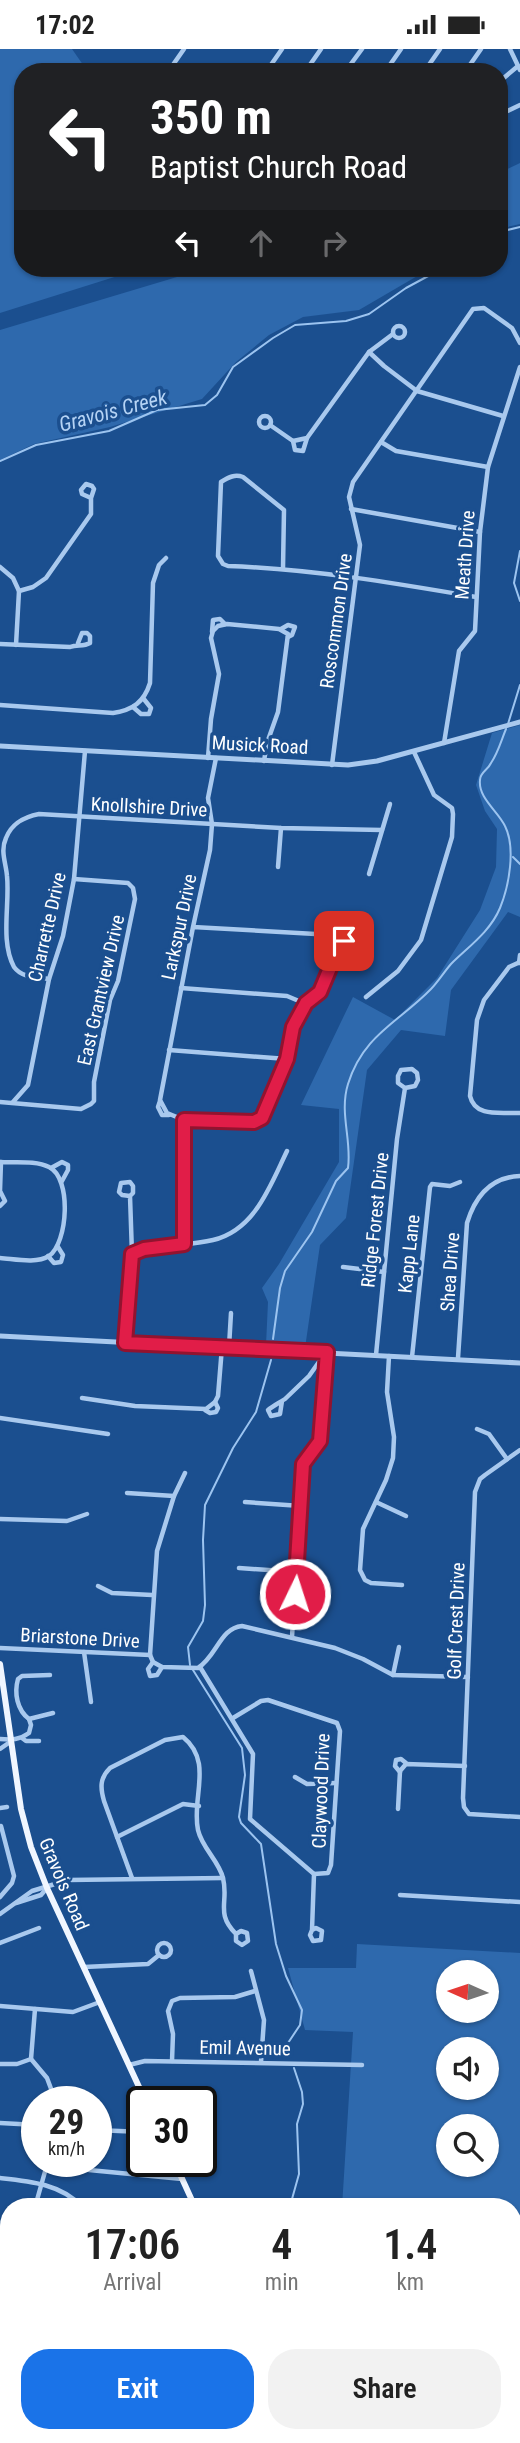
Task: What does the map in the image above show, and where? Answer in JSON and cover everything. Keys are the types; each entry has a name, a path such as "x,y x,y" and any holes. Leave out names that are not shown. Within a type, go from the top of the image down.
{"main road":[{"name":"Gravois Road","path":"0,1664 23,1819 47,1888 139,2086"},
{"path":"182,2179 191,2198"}],"street":[{"path":"510,49 519,68"},
{"name":"Roscommon Drive","path":"332,765 358,577 360,545 349,498 353,482 473,309 484,308 512,328 520,343"},
{"path":"270,425 293,441 295,450 303,451 307,438 369,352 393,334"},
{"path":"369,352 417,391 503,416"},
{"name":"Meath Drive","path":"444,743 459,651 475,631 480,532 488,467 520,366"},
{"path":"293,441 307,438"},
{"path":"381,442 396,451 488,467"},
{"path":"284,568 285,510 243,477 228,477 221,482 219,559 228,566 284,568 358,577 477,597"},
{"path":"19,591 33,587 46,578 91,514 91,498"},
{"path":"351,509 480,532"},
{"path":"0,705 113,713 133,707 143,698 150,683 153,583 159,565 166,558"},
{"path":"0,567 13,579 19,591 16,645"},
{"path":"208,758 219,674 212,633 213,620 220,619 225,625"},
{"path":"212,633 218,626 225,625 281,629 288,625 295,627 292,635 288,637 278,712 264,761"},
{"path":"281,629 288,637"},
{"path":"0,644 58,648 78,643"},
{"path":"133,707 141,714 149,714 151,708 143,698"},
{"name":"Musick Road","path":"0,746 332,765 361,764 520,722"},
{"name":"Charrette Drive","path":"13,1102 28,1085 49,979 63,936 74,879 85,751"},
{"path":"366,997 398,971 421,940 450,846 452,808 434,795 414,752"},
{"name":"Larkspur Drive","path":"216,758 208,798 212,824 210,850 160,1101 169,1115 184,1120 254,1122 262,1118 287,1059"},
{"path":"369,874 390,804"},
{"name":"Knollshire Drive","path":"49,979 22,975 13,966 4,925 7,875 4,846 6,837 17,823 28,816 40,814 281,828 382,829"},
{"path":"278,867 281,828"},
{"name":"East Grantview Drive","path":"13,1102 81,1109 94,1101 94,1082 110,1000 118,981 135,899 133,888 128,883 74,879"},
{"path":"169,1050 287,1059 293,1027 306,1003 320,992 337,939 193,927"},
{"path":"520,955 519,963 509,967 484,1000 477,1020 470,1096 472,1105 478,1111 520,1113"},
{"path":"181,988 287,996 306,1003"},
{"name":"Ridge Forest Drive","path":"412,1069 417,1073 418,1080 415,1086 405,1088 398,1083 398,1076 401,1070 412,1069"},
{"name":"Ridge Forest Drive","path":"376,1355 405,1088"},
{"path":"0,1102 13,1102"},
{"path":"184,1120 184,1244"},
{"path":"132,1254 144,1249 213,1240 230,1234 246,1223 261,1202 286,1151"},
{"path":"51,1168 62,1161 68,1165 62,1181"},
{"path":"0,1206 5,1201 0,1191 1,1162 36,1164 51,1168 62,1181 63,1221 58,1247 48,1256 33,1260 0,1258"},
{"name":"Shea Drive","path":"458,1359 467,1223 471,1210 490,1184 510,1176 520,1176"},
{"name":"Kapp Lane","path":"412,1357 429,1187 432,1184 450,1186 460,1182"},
{"path":"125,1343 132,1254 130,1196"},
{"path":"48,1256 54,1263 61,1262 63,1255 58,1247"},
{"path":"343,1267 384,1272"},
{"path":"82,1398 135,1406 204,1409 215,1402 219,1390 231,1314"},
{"path":"0,1336 520,1363"},
{"path":"282,1401 309,1376 327,1352"},
{"path":"292,1637 303,1464 320,1441 327,1352"},
{"path":"389,1356 387,1392 394,1437 393,1458 363,1529 360,1570 363,1577 371,1583 402,1585"},
{"path":"0,1418 108,1434"},
{"path":"477,1429 489,1434 507,1459"},
{"name":"Golf Crest Drive","path":"520,1450 480,1479 475,1492 463,1798 464,1807 469,1814 520,1817"},
{"path":"150,1655 157,1551 174,1496 185,1473"},
{"path":"127,1493 174,1496"},
{"path":"245,1502 301,1506"},
{"path":"376,1502 406,1516"},
{"path":"0,1519 67,1521 87,1514"},
{"path":"239,1568 297,1572"},
{"path":"98,1586 112,1593 152,1595"},
{"path":"312,1930 314,1874 250,1819 253,1754 233,1718 197,1668 212,1655 226,1631 242,1626 335,1648 393,1675 468,1677"},
{"path":"393,1675 399,1647"},
{"name":"Briarstone Drive","path":"0,1648 150,1655 153,1662 162,1667 197,1668"},
{"path":"84,1653 91,1702"},
{"name":"Briarstone Drive","path":"153,1662 148,1669 150,1676 157,1675 162,1667"},
{"path":"0,1749 29,1734 29,1719 18,1706 18,1679 22,1676 50,1675"},
{"name":"Claywood Drive","path":"233,1718 261,1701 268,1700 337,1723 340,1731 330,1870 324,1875 314,1874"},
{"path":"29,1719 53,1713"},
{"path":"132,1878 101,1788 103,1775 110,1768 165,1740 183,1737 190,1743 201,1775 197,1828 223,1878 223,1914 227,1925 236,1934"},
{"path":"22,1738 26,1741 39,1741"},
{"path":"0,1739 11,1741"},
{"path":"400,1772 395,1766 396,1760 401,1759 407,1764 465,1766"},
{"path":"398,1809 400,1772 407,1764"},
{"path":"295,1777 307,1784 337,1783"},
{"path":"117,1837 183,1804 199,1806"},
{"path":"0,1808 7,1807"},
{"path":"1,1826 13,1876 12,1883 1,1896 9,1907"},
{"path":"0,1914 15,1903 41,1895 47,1888 68,1880 223,1878"},
{"path":"400,1895 520,1902"},
{"path":"0,1943 39,1928"},
{"path":"83,1967 148,1964 159,1955"},
{"path":"251,1971 264,2020 261,2062"},
{"path":"172,2061 173,2034 168,2011 172,2001 180,1998 235,1997 255,1991"},
{"path":"0,2006 73,2012 100,2002"},
{"path":"35,2009 31,2059 47,2078 50,2086"},
{"path":"0,2064 17,2064 31,2059"},
{"name":"Emil Avenue","path":"129,2065 136,2062 172,2061 362,2065"},
{"path":"0,2123 21,2124"},
{"path":"112,2172 182,2179"},
{"path":"38,2198 44,2177"},
{"path":"0,2178 42,2183 72,2198"}],"shaded area":[{"path":"0,49 72,49 82,63 14,63 14,277 114,277 0,313"},
{"path":"520,163 520,224 508,227 508,169"},
{"path":"177,277 416,277 359,310 303,317 269,335 236,362 202,399 110,427 34,444 0,460 0,330"},
{"path":"520,725 520,917 508,912 451,990 445,1036 401,1030 367,1070 346,1218 320,1245 305,1348 266,1345 268,1302 262,1288 339,1162 339,1109 301,1105 353,997 395,1020 437,978 480,910 496,867 497,829 485,811 476,785 492,733"},
{"path":"357,1944 520,1953 520,2198 343,2198 353,2032 305,2030 288,1968 356,1968"}],"waterway":[{"name":"Gravois Creek","path":"508,230 520,227"},
{"name":"Gravois Creek","path":"0,461 36,445 109,431 157,410 205,405 217,395 233,367 295,325 346,321 369,314 426,277"},
{"path":"520,551 514,583 520,601"},
{"path":"508,724 520,685"},
{"path":"273,1339 285,1271 312,1232 336,1181 348,1168 345,1105 348,1084 355,1067 372,1041 419,1001 451,964 485,932 500,908 508,878 510,845 502,820 482,793 480,780 496,755 506,729"},
{"path":"513,857 520,864"},
{"path":"190,1665 188,1647 203,1621 205,1605 205,1505 233,1448 256,1412 271,1360"},
{"path":"193,1670 242,1748 245,1775 239,1817 241,1823 261,1844 276,1944 286,1976 302,2010 300,2025 288,2043 287,2056"},
{"path":"292,2198 299,2174 297,2124 303,2104 294,2068"}],"route":[{"path":"295,1594 303,1464 320,1441 327,1352 125,1343 132,1254 144,1249 184,1244 184,1120 254,1122 262,1118 287,1059 293,1027 306,1003 320,992 340,944 344,941"}]}
